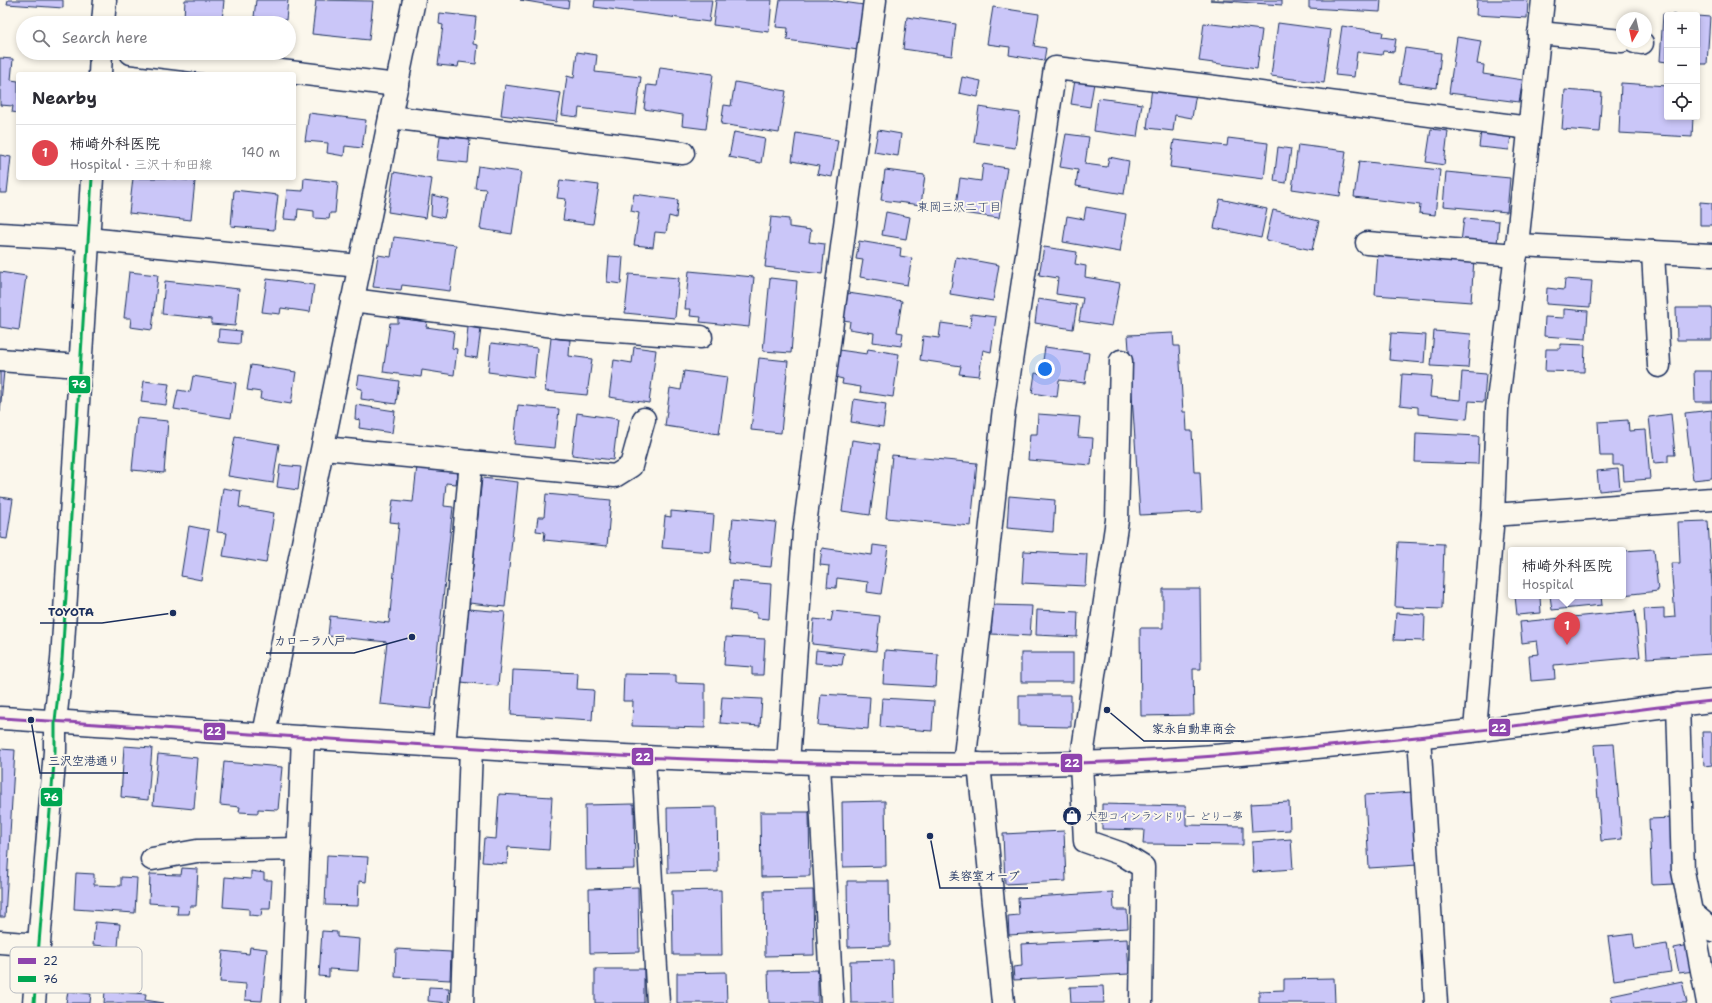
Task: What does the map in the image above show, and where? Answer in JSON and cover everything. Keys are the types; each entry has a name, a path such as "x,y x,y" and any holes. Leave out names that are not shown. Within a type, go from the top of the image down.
{"street":[{"path":"104,16 105,0"},
{"path":"264,734 324,448 352,300 414,0"},
{"path":"788,763 804,532 875,0"},
{"path":"1475,730 1493,515 1497,409 1543,0"},
{"path":"1539,33 1616,40"},
{"path":"100,72 101,60"},
{"path":"188,60 289,72"},
{"path":"1003,1003 971,765 1004,408 1055,68 1200,85 1529,128"},
{"path":"296,73 397,85"},
{"path":"390,117 683,153"},
{"path":"0,942 39,945 55,751 55,721 62,660 79,366 92,180"},
{"path":"0,234 88,239 359,266"},
{"path":"1367,243 1516,250 1653,252 1712,255"},
{"path":"1653,252 1659,366"},
{"path":"352,300 562,327 701,337"},
{"path":"0,360 79,366"},
{"path":"1121,361 1116,520 1081,763 1085,840 1122,854 1143,867 1141,1003"},
{"path":"324,448 615,476 631,466 644,419"},
{"path":"444,746 471,462"},
{"path":"1493,515 1712,499"},
{"path":"0,718 644,758 819,764 971,765 1081,763 1243,754 1475,730 1712,701"},
{"path":"1678,704 1683,871 1708,1003"},
{"path":"1419,736 1436,1003"},
{"path":"292,1003 303,737"},
{"path":"462,1003 470,747"},
{"path":"644,758 658,1003"},
{"path":"819,764 832,1003"},
{"path":"152,859 197,851 299,849"},
{"path":"1691,912 1712,930"},
{"path":"34,1003 35,993"}],"building":[{"path":"8,0 63,0 63,8 7,4"},
{"path":"185,0 224,0 222,16 184,16"},
{"path":"256,0 288,0 286,16 254,16"},
{"path":"316,0 373,1 369,40 312,34"},
{"path":"520,0 569,0 568,8"},
{"path":"595,0 712,0 709,22 594,7"},
{"path":"716,0 772,0 769,32 713,25"},
{"path":"780,0 828,0 864,5 858,50 787,40 788,28 776,27"},
{"path":"1210,0 1282,0 1282,5"},
{"path":"1309,0 1381,0 1380,12 1309,8"},
{"path":"1477,0 1528,0 1527,18 1476,15"},
{"path":"993,7 1039,14 1034,46 1046,48 1044,61 1009,55 1010,47 987,44"},
{"path":"440,13 476,17 473,44 478,45 476,64 459,62 458,67 438,65 443,25 439,24"},
{"path":"1663,14 1664,62 1660,61"},
{"path":"1700,16 1710,17 1707,64 1700,64"},
{"path":"907,17 956,24 952,56 903,49"},
{"path":"1204,23 1262,30 1257,69 1199,61"},
{"path":"1278,23 1331,30 1324,83 1271,76"},
{"path":"1342,26 1383,32 1382,37 1396,39 1394,52 1383,51 1382,55 1357,52 1354,77 1335,75"},
{"path":"1457,37 1481,41 1477,64 1484,65 1483,74 1523,80 1519,102 1449,93"},
{"path":"1405,48 1441,53 1437,88 1399,83"},
{"path":"577,52 597,55 595,72 641,77 636,115 579,108 578,117 562,115 567,76 574,78"},
{"path":"0,58 13,59 11,80 16,81 16,113 12,112 13,106 0,105"},
{"path":"660,67 713,74 706,129 682,126 683,115 644,109 647,85 657,86"},
{"path":"962,77 981,81 978,97 959,93"},
{"path":"1075,80 1094,83 1090,107 1071,104"},
{"path":"735,82 786,91 779,133 721,124 724,105 731,106"},
{"path":"1621,83 1664,86 1664,120 1693,120 1692,137 1619,133"},
{"path":"505,85 561,93 556,122 501,115"},
{"path":"1152,87 1196,93 1192,118 1175,115 1173,131 1147,128"},
{"path":"1565,90 1602,93 1599,132 1562,129"},
{"path":"1098,98 1142,104 1137,137 1094,131"},
{"path":"979,107 1020,113 1015,148 974,142"},
{"path":"309,113 366,120 362,148 345,146 344,156 327,153 328,143 305,141"},
{"path":"1431,129 1448,131 1444,165 1426,162"},
{"path":"878,130 901,134 898,156 874,152"},
{"path":"1481,131 1511,135 1509,150 1479,147"},
{"path":"734,132 765,138 761,163 729,157"},
{"path":"796,133 838,140 832,177 817,174 819,166 792,161"},
{"path":"1066,134 1089,137 1085,164 1107,167 1109,157 1129,161 1124,194 1076,186 1078,170 1060,167"},
{"path":"440,136 470,139 468,163 437,160"},
{"path":"1228,138 1268,143 1264,179 1170,167 1174,140 1227,146"},
{"path":"1298,145 1346,151 1340,196 1292,189"},
{"path":"1278,147 1291,149 1286,183 1274,181"},
{"path":"0,155 11,157 7,193 0,193"},
{"path":"1359,161 1440,170 1435,215 1419,213 1420,205 1354,197"},
{"path":"983,164 1007,168 999,218 955,212 960,178 981,181"},
{"path":"478,166 521,172 512,234 480,229 486,189 475,188"},
{"path":"885,170 925,175 921,205 881,200"},
{"path":"394,172 432,179 426,218 388,212"},
{"path":"1446,172 1510,178 1507,212 1443,206"},
{"path":"304,178 338,182 335,213 330,213 329,219 314,218 314,211 298,209 297,220 284,219 287,190 303,191"},
{"path":"133,180 195,181 191,220 129,213"},
{"path":"560,180 599,185 593,224 563,220 566,199 557,198"},
{"path":"234,190 278,195 274,230 231,226"},
{"path":"634,194 678,200 676,218 669,216 666,233 655,232 653,247 634,245 639,213 631,211"},
{"path":"432,195 448,199 444,218 431,215"},
{"path":"1220,199 1267,209 1261,238 1214,228"},
{"path":"1700,202 1712,203 1712,225 1700,225"},
{"path":"1086,207 1126,214 1120,252 1063,242 1067,216 1084,219"},
{"path":"1273,210 1319,221 1312,250 1266,240"},
{"path":"886,212 910,217 906,239 882,235"},
{"path":"771,217 789,219 789,227 811,230 809,242 825,244 822,274 765,267"},
{"path":"1464,218 1499,221 1497,245 1461,242"},
{"path":"394,237 456,245 450,291 402,285 401,290 373,287 378,255 391,257"},
{"path":"859,241 901,248 900,256 912,258 907,285 860,277 863,260 856,259"},
{"path":"1044,247 1077,252 1075,264 1086,266 1085,277 1120,283 1112,326 1079,321 1083,298 1056,294 1058,278 1039,275"},
{"path":"1378,253 1474,259 1471,302 1375,295"},
{"path":"609,256 623,257 621,284 607,282"},
{"path":"956,257 999,265 993,301 950,294"},
{"path":"689,271 754,277 749,327 700,322 701,317 690,316 691,309 685,309"},
{"path":"0,272 26,276 19,330 0,327"},
{"path":"129,272 158,275 152,330 130,327 131,318 124,318"},
{"path":"629,274 679,278 675,318 625,313"},
{"path":"770,278 797,281 791,353 763,351"},
{"path":"267,279 314,285 310,312 281,308 280,314 262,312"},
{"path":"1565,279 1592,281 1590,307 1546,304 1547,288 1564,290"},
{"path":"165,281 239,289 235,326 211,324 211,319 162,314"},
{"path":"848,293 902,301 897,332 903,333 901,346 873,342 874,333 849,329 850,321 843,320"},
{"path":"1038,299 1077,305 1073,329 1035,323"},
{"path":"1676,308 1712,308 1712,340 1677,340"},
{"path":"1564,309 1588,311 1586,339 1544,336 1545,317 1564,318"},
{"path":"971,314 996,317 991,352 983,350 979,376 959,374 961,366 920,360 923,336 939,338 941,323 970,327"},
{"path":"398,318 427,322 426,327 454,331 452,348 457,349 454,375 422,370 421,377 383,372 390,323 398,323"},
{"path":"468,327 481,329 477,358 465,356"},
{"path":"219,329 241,331 240,344 218,342"},
{"path":"1434,331 1471,334 1468,368 1431,366"},
{"path":"1173,333 1174,346 1179,346 1183,412 1186,412 1187,431 1192,431 1194,472 1200,472 1202,512 1140,515 1128,335"},
{"path":"1391,333 1426,335 1424,363 1389,360"},
{"path":"551,338 570,340 569,356 592,359 587,395 545,391"},
{"path":"491,343 537,348 534,378 488,372"},
{"path":"1560,344 1585,345 1584,372 1545,371 1546,349 1560,349"},
{"path":"634,347 656,350 649,403 609,397 614,360 632,363"},
{"path":"1045,347 1089,353 1085,383 1059,380 1057,397 1032,393 1035,373 1041,374"},
{"path":"868,349 899,354 893,397 860,392 861,387 842,384 843,379 835,377 839,350 867,354"},
{"path":"759,358 788,361 781,433 751,430"},
{"path":"251,365 296,372 291,404 260,399 261,392 247,390"},
{"path":"0,370 4,371 0,412"},
{"path":"684,371 727,377 719,434 665,426 670,388 681,390"},
{"path":"1694,371 1712,371 1712,402 1695,402"},
{"path":"1462,372 1486,374 1484,402 1469,401 1467,419 1418,414 1418,407 1400,405 1402,374 1432,376 1430,397 1460,400"},
{"path":"359,375 399,381 396,404 361,399 362,389 357,388"},
{"path":"193,376 236,383 231,418 174,409 178,390 190,392"},
{"path":"144,381 169,384 166,405 141,402"},
{"path":"854,399 886,404 883,427 851,422"},
{"path":"356,405 395,411 392,433 359,428 360,420 355,419"},
{"path":"518,405 559,409 555,448 514,444"},
{"path":"1712,410 1712,478 1693,480 1685,413"},
{"path":"577,413 618,419 613,460 572,455"},
{"path":"1038,414 1080,417 1078,437 1093,438 1091,465 1028,460 1030,434 1037,434"},
{"path":"1671,414 1675,455 1668,455 1668,462 1654,463 1649,417"},
{"path":"137,418 168,421 164,473 132,470"},
{"path":"1628,420 1629,431 1646,430 1650,479 1624,481 1623,465 1613,465 1613,456 1600,456 1598,422"},
{"path":"1416,433 1479,436 1478,464 1415,462"},
{"path":"235,437 279,444 273,483 228,476"},
{"path":"852,440 880,444 870,515 842,511"},
{"path":"892,455 977,463 971,526 886,518"},
{"path":"280,465 301,467 298,490 277,487"},
{"path":"417,466 458,471 456,484 446,483 444,506 453,507 431,709 380,704 387,642 328,636 330,616 389,623 399,523 390,522 393,500 413,502"},
{"path":"1618,469 1620,489 1599,491 1597,471"},
{"path":"482,478 518,482 505,607 469,603"},
{"path":"223,488 241,491 239,507 274,513 266,563 223,556 227,533 217,532"},
{"path":"546,494 611,500 607,546 544,540 545,532 536,531 538,517 544,517"},
{"path":"1009,496 1055,500 1053,532 1007,528"},
{"path":"0,497 13,499 7,539 0,538"},
{"path":"671,511 714,515 711,552 662,548 665,516 671,517"},
{"path":"733,518 776,522 771,567 728,563"},
{"path":"1708,521 1712,585 1712,654 1647,658 1644,609 1664,608 1664,618 1675,617 1671,563 1680,563 1678,522"},
{"path":"189,526 209,530 201,580 181,576"},
{"path":"1398,542 1444,544 1442,609 1395,607"},
{"path":"873,545 888,547 881,594 867,592 868,582 837,578 836,588 827,587 829,566 820,565 822,548 872,555"},
{"path":"1654,549 1658,591 1626,595 1626,551"},
{"path":"1024,551 1087,554 1085,586 1022,583"},
{"path":"733,581 771,584 769,619 757,618 757,613 730,610"},
{"path":"1163,589 1200,589 1201,669 1193,669 1194,715 1141,716 1140,628 1163,628"},
{"path":"1515,599 1540,599 1541,613 1517,615"},
{"path":"1550,599 1601,599 1602,605 1552,610"},
{"path":"993,605 1032,606 1030,636 991,634"},
{"path":"468,609 505,612 498,686 461,682"},
{"path":"1037,610 1078,612 1077,637 1036,635"},
{"path":"833,611 880,616 876,651 812,644 814,619 831,621"},
{"path":"1635,611 1640,657 1554,665 1555,679 1531,681 1529,655 1539,654 1537,641 1522,643 1520,622"},
{"path":"1396,613 1425,615 1424,641 1394,640"},
{"path":"726,637 765,639 763,675 752,675 752,667 724,665"},
{"path":"816,650 844,653 842,665 815,663"},
{"path":"885,650 938,654 936,687 883,684"},
{"path":"1021,653 1073,653 1073,682 1021,682"},
{"path":"513,670 578,673 577,689 594,690 592,720 511,715"},
{"path":"624,674 676,675 676,683 705,684 705,728 632,726 633,701 623,701"},
{"path":"821,694 870,697 868,729 818,725"},
{"path":"1019,695 1071,695 1071,727 1019,726"},
{"path":"722,697 762,699 760,726 720,723"},
{"path":"882,698 934,701 932,731 880,727"},
{"path":"1702,732 1712,732 1712,765 1704,766"},
{"path":"1614,744 1622,839 1601,841 1594,745"},
{"path":"124,746 152,748 148,800 121,797"},
{"path":"0,749 15,750 5,917 0,917"},
{"path":"158,754 198,758 194,809 153,805"},
{"path":"224,762 282,767 278,810 258,809 258,813 239,812 240,807 220,805"},
{"path":"1413,792 1418,865 1369,868 1365,795"},
{"path":"499,794 552,797 549,850 508,847 507,864 482,862 484,838 496,839"},
{"path":"885,801 886,866 843,867 842,802"},
{"path":"1289,802 1290,830 1252,832 1250,804"},
{"path":"634,804 635,869 586,870 585,805"},
{"path":"1102,804 1186,806 1186,825 1243,826 1243,845 1143,844 1144,830 1102,829"},
{"path":"717,807 718,872 668,873 667,808"},
{"path":"760,812 809,812 810,876 761,877"},
{"path":"1672,818 1675,884 1652,885 1649,819"},
{"path":"1064,831 1066,881 1005,884 1003,834"},
{"path":"1291,839 1293,869 1253,872 1252,842"},
{"path":"327,855 368,857 366,882 359,881 358,906 325,905"},
{"path":"182,868 198,869 196,906 190,906 189,914 177,914 178,905 149,903 150,874 181,875"},
{"path":"251,871 264,873 264,880 272,880 270,909 262,909 261,916 249,915 249,909 223,907 225,877 251,879"},
{"path":"76,873 94,874 94,885 121,886 121,877 137,878 135,913 74,909"},
{"path":"847,881 889,881 890,946 848,947"},
{"path":"638,887 639,952 590,953 589,889"},
{"path":"721,890 722,955 673,955 672,891"},
{"path":"813,890 814,955 765,956 764,891"},
{"path":"1113,892 1114,910 1127,910 1128,928 1009,935 1008,916 1019,915 1018,898"},
{"path":"95,922 120,924 118,947 93,945"},
{"path":"322,931 337,932 337,937 360,939 358,971 329,969 329,977 319,976"},
{"path":"1633,934 1635,949 1667,944 1671,972 1614,980 1608,937"},
{"path":"1127,939 1129,974 1014,980 1013,967 1022,966 1021,944"},
{"path":"1689,945 1694,971 1679,973 1674,948"},
{"path":"250,947 267,949 262,1001 245,1000 246,984 220,982 223,951 249,954"},
{"path":"396,949 451,952 450,980 395,977"},
{"path":"893,960 894,1003 851,1003 850,961"},
{"path":"595,969 644,969 644,1003 595,1003"},
{"path":"818,970 818,1003 769,1003 768,971"},
{"path":"726,972 727,1003 677,1003 677,973"},
{"path":"1334,978 1335,1003 1259,1003 1259,991 1284,990 1284,979"},
{"path":"1682,981 1687,1003 1613,1003 1611,996"},
{"path":"1103,986 1104,1003 1071,1003 1070,987"},
{"path":"429,987 449,988 448,1003 428,1001"},
{"path":"68,993 91,994 90,1003 66,1003"},
{"path":"105,993 132,993 146,994 145,1000 164,1003 104,1003"}],"transit line":[{"name":"76","path":"39,947 55,751 55,721 62,660 92,180"},
{"name":"22","path":"0,718 538,752 807,763 942,765 1077,763 1176,759 1225,755 1472,731 1712,701"},
{"name":"76","path":"34,1003 35,993"}],"place":[{"name":"TOYOTA","path":"173,613"},
{"name":"カローラ八戸","path":"412,637"},
{"name":"柿崎外科医院","path":"1567,645"},
{"name":"家永自動車商会","path":"1107,710"},
{"name":"三沢空港通り","path":"31,720"},
{"name":"大型コインランドリー どりー夢","path":"1072,816"},
{"name":"美容室オーブ","path":"930,836"}],"district":[{"name":"東岡三沢二丁目","path":"959,207"}]}
